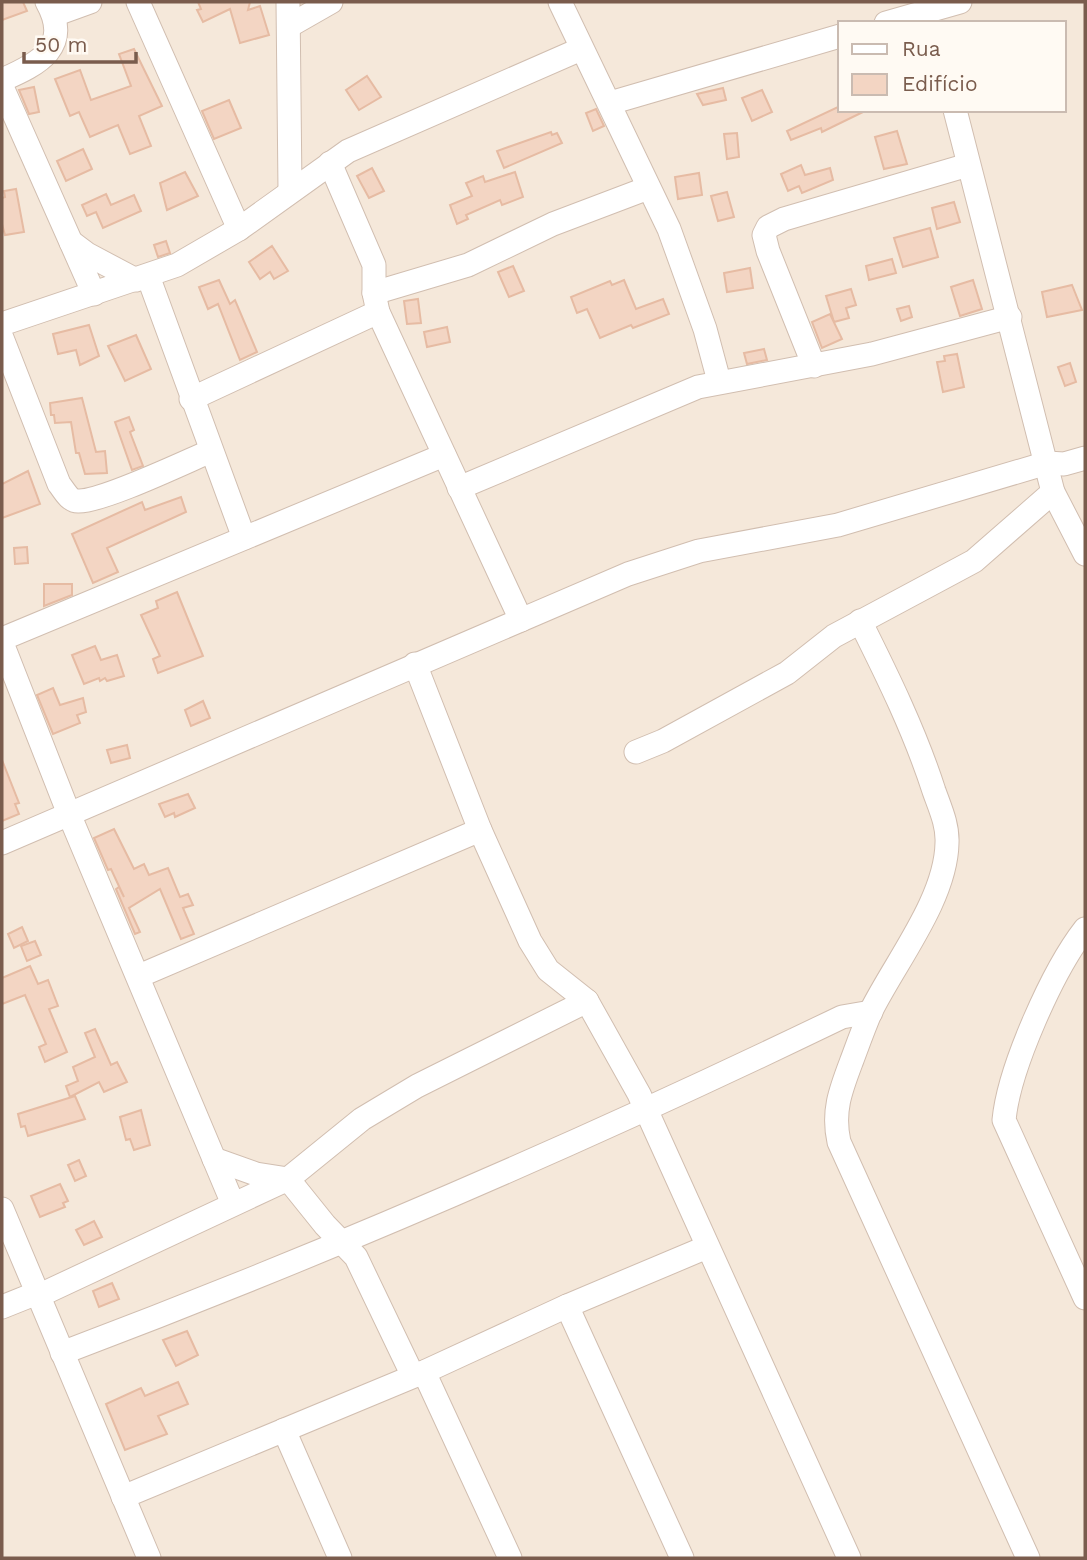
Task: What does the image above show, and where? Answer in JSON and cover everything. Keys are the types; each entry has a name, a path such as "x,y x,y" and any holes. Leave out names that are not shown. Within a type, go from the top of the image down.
{"street":[{"path":"2,79 39,62 48,51 57,34 51,8 90,2"},
{"path":"138,2 239,229"},
{"path":"288,2 290,190"},
{"path":"289,26 331,2"},
{"path":"560,2 669,229 688,280 719,381"},
{"path":"899,21 933,16 960,2"},
{"path":"610,103 838,37"},
{"path":"2,324 177,265 239,229 330,163 439,109 581,49"},
{"path":"2,87 94,294"},
{"path":"956,112 1053,492 1085,554"},
{"path":"330,163 374,265 376,303 521,620"},
{"path":"814,366 768,251 764,235 768,227 784,219 968,165"},
{"path":"191,398 376,303 468,265 553,224 648,188"},
{"path":"69,240 86,254 142,278 244,538"},
{"path":"459,488 719,381 872,354 1010,317"},
{"path":"2,338 59,484 70,498 77,502 104,495 211,451"},
{"path":"233,1204 139,975 69,814 2,641 444,455"},
{"path":"2,842 628,574 699,551 838,524 1047,463 1064,464 1085,458"},
{"path":"636,752 663,741 787,673 834,636 974,561 1053,492"},
{"path":"860,621 901,702 920,750 946,827 947,843 943,871 933,897 871,1012 836,1104 835,1122 839,1142 1028,1558"},
{"path":"415,664 480,830 530,941 548,970 587,1001 646,1110 849,1558"},
{"path":"139,975 480,830"},
{"path":"1085,929 1039,1013 1006,1095 1004,1120 1085,1298"},
{"path":"2,1307 38,1294 288,1179 362,1119 417,1086 587,1001"},
{"path":"62,1353 268,1275 341,1240 646,1110 855,1012 871,1012"},
{"path":"817,1029 843,1039 856,1050"},
{"path":"214,1158 256,1174 288,1179 367,1274 510,1558"},
{"path":"2,1209 149,1558"},
{"path":"123,1497 418,1374 566,1306 707,1247"},
{"path":"566,1306 682,1558"},
{"path":"284,1430 340,1558"}],"shaded area":[{"path":"2,2 1085,2 1085,1558 2,1558"}],"building":[{"path":"2,2 23,2 27,11 2,20"},
{"path":"198,2 250,2 248,10 260,6 269,35 240,43 230,9 203,22 197,10 201,9"},
{"path":"134,49 162,106 139,116 151,146 130,154 118,125 90,137 79,112 70,116 55,79 80,70 91,100 131,86 119,54"},
{"path":"367,76 381,97 359,110 346,90"},
{"path":"34,87 39,112 29,114 19,90"},
{"path":"723,88 726,100 703,105 697,94"},
{"path":"762,90 772,112 752,121 742,98"},
{"path":"229,100 241,128 214,139 202,111"},
{"path":"838,107 838,112 863,112 822,132 821,128 791,140 787,131"},
{"path":"596,109 604,126 593,131 586,113"},
{"path":"897,131 907,164 884,169 875,137"},
{"path":"551,132 552,135 557,133 562,143 504,168 497,151"},
{"path":"737,133 739,157 727,159 724,134"},
{"path":"83,149 92,169 66,181 57,161"},
{"path":"801,165 805,175 830,168 833,180 802,193 799,186 788,191 781,174"},
{"path":"372,168 384,191 369,198 357,176"},
{"path":"185,172 198,196 167,210 160,183"},
{"path":"515,172 523,197 502,205 500,200 466,215 468,219 457,224 450,205 472,196 466,183 483,176 485,182"},
{"path":"699,173 702,195 678,199 675,177"},
{"path":"16,189 24,232 5,235 2,224 2,198 5,197 4,191"},
{"path":"727,192 734,217 718,221 711,196"},
{"path":"106,194 111,205 134,195 141,211 103,228 96,212 87,216 82,205"},
{"path":"954,202 960,222 937,229 932,208"},
{"path":"930,228 938,257 903,267 894,238"},
{"path":"166,241 170,253 158,257 154,245"},
{"path":"272,246 288,271 274,279 270,272 260,279 249,262"},
{"path":"892,259 896,273 869,280 866,266"},
{"path":"513,266 524,291 509,297 498,272"},
{"path":"750,268 753,288 727,292 724,273"},
{"path":"219,280 230,304 235,300 257,352 240,360 218,304 208,309 199,287"},
{"path":"624,280 636,309 663,299 669,314 600,338 587,309 577,313 571,297 610,281 612,285"},
{"path":"973,280 982,309 960,316 951,287"},
{"path":"1072,285 1082,310 1047,317 1042,292"},
{"path":"851,289 856,305 846,308 849,318 834,322 826,296"},
{"path":"418,299 421,323 407,324 404,301"},
{"path":"909,306 912,317 901,321 897,309"},
{"path":"830,314 842,339 822,348 812,322"},
{"path":"89,325 99,356 80,365 76,350 58,354 53,334"},
{"path":"447,327 450,342 427,347 424,332"},
{"path":"136,335 151,369 125,381 108,346"},
{"path":"764,349 767,360 747,364 744,353"},
{"path":"957,354 964,387 943,392 937,362 945,361 944,356"},
{"path":"1070,363 1076,382 1065,386 1058,367"},
{"path":"82,398 96,452 105,451 107,473 85,474 79,453 76,453 71,422 55,423 54,415 51,415 50,403"},
{"path":"129,417 134,430 130,432 143,466 132,470 115,422"},
{"path":"28,471 40,504 2,518 2,484"},
{"path":"181,497 186,512 107,548 118,572 93,583 72,534 142,502 145,510"},
{"path":"27,547 28,563 15,564 14,548"},
{"path":"44,584 72,584 72,595 44,606"},
{"path":"177,592 203,656 158,673 153,659 160,656 141,615 158,608 156,601"},
{"path":"95,646 101,660 117,655 124,676 107,681 105,678 100,681 99,678 84,684 72,655"},
{"path":"53,688 60,705 83,698 86,712 77,715 80,723 53,734 37,695"},
{"path":"203,701 210,718 191,726 185,710"},
{"path":"127,745 130,758 111,763 107,750"},
{"path":"2,760 19,803 15,804 19,814 2,821"},
{"path":"188,794 195,808 175,817 174,813 165,817 159,804"},
{"path":"114,829 134,869 144,864 149,875 168,868 180,897 188,894 193,905 183,908 194,934 181,939 160,889 129,908 140,932 135,934 116,889 119,887 124,897 111,869 108,870 94,838"},
{"path":"22,927 28,941 14,948 8,934"},
{"path":"35,941 41,955 27,961 21,946"},
{"path":"30,966 38,984 48,980 58,1006 49,1009 67,1052 45,1062 39,1047 46,1044 25,995 2,1004 2,978"},
{"path":"95,1029 111,1065 117,1062 127,1082 104,1092 99,1082 70,1097 66,1086 78,1081 73,1067 95,1057 85,1033"},
{"path":"75,1096 85,1119 28,1136 25,1126 21,1127 18,1114"},
{"path":"141,1110 150,1145 134,1150 130,1139 126,1140 120,1117"},
{"path":"79,1160 86,1176 75,1181 68,1165"},
{"path":"60,1184 68,1201 63,1203 65,1207 40,1217 31,1196"},
{"path":"94,1221 102,1237 84,1245 76,1230"},
{"path":"112,1283 119,1299 99,1307 93,1291"},
{"path":"187,1331 198,1355 176,1366 163,1340"},
{"path":"178,1382 188,1404 158,1416 167,1434 125,1450 106,1404 141,1388 145,1396"}]}
